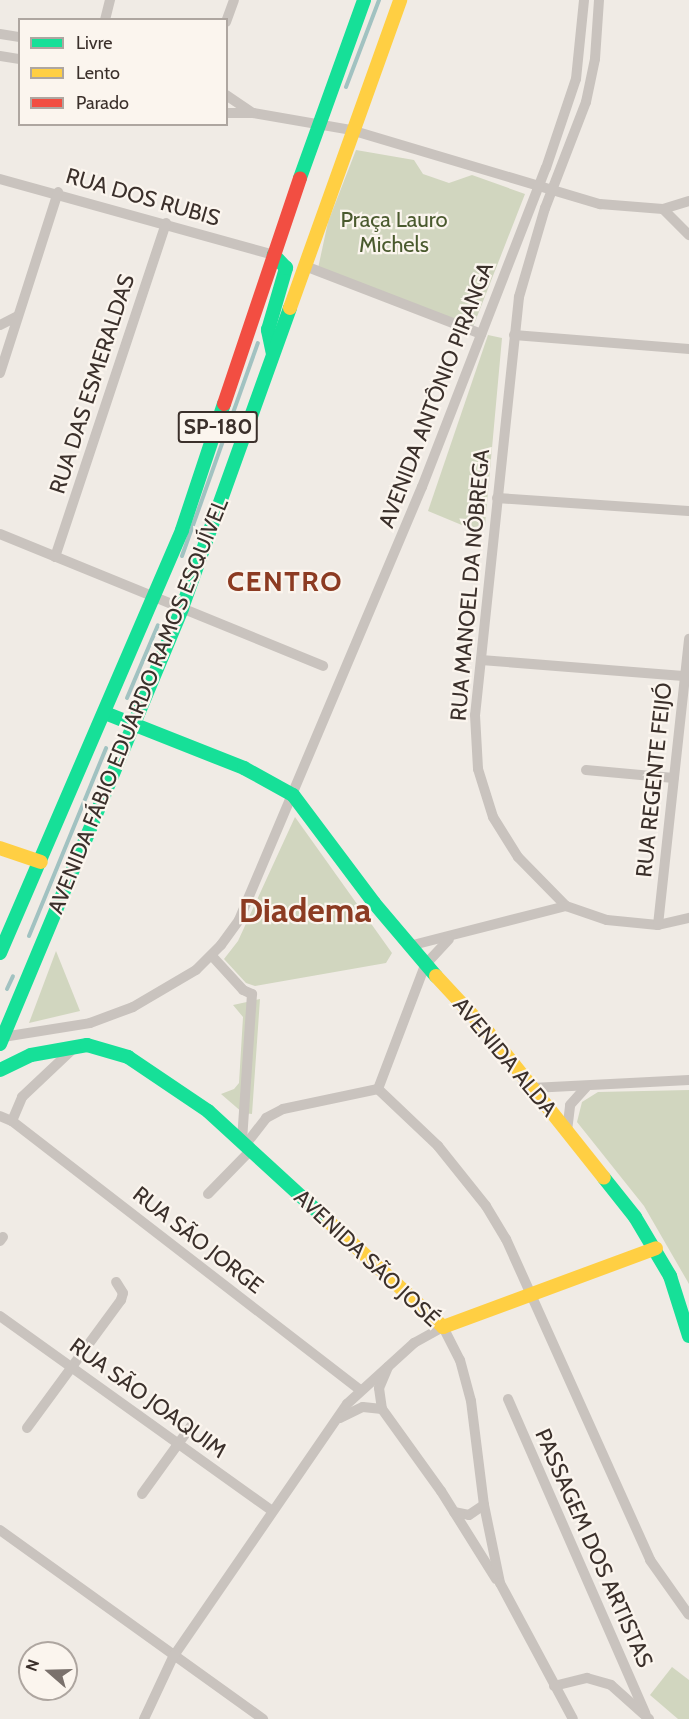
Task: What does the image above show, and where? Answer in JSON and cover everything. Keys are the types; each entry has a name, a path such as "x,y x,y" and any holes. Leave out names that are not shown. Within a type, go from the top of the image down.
{"main road":[{"name":"AVENIDA FÁBIO EDUARDO RAMOS ESQUÍVEL","path":"0,953 105,712 197,488 318,125 364,0"},
{"name":"AVENIDA FÁBIO EDUARDO RAMOS ESQUÍVEL","path":"2,1040 182,608 274,355 351,129 400,0"},
{"path":"274,255 286,268 268,330 274,355"},
{"path":"105,712 244,768 293,795"},
{"name":"AVENIDA ALDA","path":"293,795 409,946 488,1032 656,1248 670,1276 689,1336"},
{"path":"0,848 41,862"},
{"name":"AVENIDA SÃO JOSÉ","path":"0,1070 32,1055 76,1046 100,1046 128,1057 184,1092 246,1145 442,1327"},
{"path":"442,1327 656,1248"}],"street":[{"path":"106,18 110,0"},
{"path":"227,18 234,0"},
{"name":"AVENIDA ANTÔNIO PIRANGA","path":"2,1040 53,1032 112,1016 157,995 212,956 239,920 422,487 572,98 583,36 584,0"},
{"path":"552,190 591,80 599,0"},
{"path":"0,34 18,37"},
{"path":"0,56 18,59"},
{"path":"228,96 253,113"},
{"path":"228,112 253,113 351,129 600,204 663,209 689,201"},
{"name":"RUA DOS RUBIS","path":"0,179 58,192 274,255"},
{"name":"RUA MANOEL DA NÓBREGA","path":"552,190 525,272 514,335 475,716 478,769 493,817 518,857 566,906 607,920 658,925 689,918"},
{"path":"0,373 58,192"},
{"path":"663,209 689,235"},
{"name":"RUA DAS ESMERALDAS","path":"55,557 166,223"},
{"path":"305,266 481,334"},
{"path":"0,325 18,316"},
{"path":"514,335 689,349"},
{"path":"497,498 689,511"},
{"path":"0,534 323,666"},
{"name":"RUA REGENTE FEIJÓ","path":"658,925 689,639"},
{"path":"481,660 686,676"},
{"path":"586,770 674,778"},
{"path":"409,946 449,939 566,906"},
{"path":"378,1089 425,965 449,939"},
{"path":"212,956 243,990 252,994 246,1145"},
{"path":"12,1121 22,1098 76,1046"},
{"path":"532,1088 689,1080"},
{"path":"567,1131 570,1105 586,1087"},
{"path":"208,1194 266,1118 283,1109 378,1089"},
{"path":"378,1089 422,1127 486,1206 531,1295 650,1560 689,1614"},
{"name":"RUA SÃO JORGE","path":"0,1116 12,1121 360,1390"},
{"path":"27,1428 122,1300 123,1293 116,1282"},
{"name":"RUA SÃO JOAQUIM","path":"0,1316 272,1511"},
{"path":"144,1719 173,1657 272,1511 360,1390 414,1343 442,1327"},
{"name":"AVENIDA SÃO JOSÉ","path":"442,1327 460,1360 471,1401 484,1505 500,1583 573,1719"},
{"path":"389,1366 379,1388 382,1409 500,1583"},
{"name":"PASSAGEM DOS ARTISTAS","path":"508,1399 647,1716"},
{"path":"339,1419 363,1407 382,1409"},
{"path":"142,1494 191,1426"},
{"path":"454,1512 469,1515 484,1505"},
{"path":"0,1530 262,1719"},
{"path":"554,1686 587,1678 611,1685 647,1716"}],"green space":[{"name":"Praça Lauro Michels","path":"356,150 414,160 423,174 449,183 472,175 525,194 473,327 317,273 328,222"},
{"path":"488,335 502,338 485,525 469,528 428,511"},
{"path":"295,817 392,953 386,963 255,986 246,983 224,959 238,941"},
{"path":"56,951 80,1011 29,1023"},
{"path":"260,999 252,1114 243,1113 221,1094 234,1089 239,1083 243,1017 233,1005"},
{"path":"689,1090 689,1284 644,1206 577,1122 582,1102 598,1092"},
{"path":"672,1667 689,1680 689,1719 678,1719 650,1695"}],"waterway":[{"path":"346,87 379,0"},
{"path":"182,556 258,343"},
{"path":"127,698 158,625"},
{"path":"29,936 106,748"},
{"path":"7,989 13,976"}],"traffic: fast":[{"path":"300,178 364,0"},
{"path":"273,354 268,330 286,268 274,255"},
{"path":"0,1044 182,608 290,308"},
{"path":"0,953 182,530 224,404"},
{"path":"105,713 244,768 293,795 374,903 436,976"},
{"path":"0,1070 31,1055 87,1045 128,1057 208,1111 329,1222"},
{"path":"604,1178 635,1217 670,1276 689,1336"}],"traffic: slow":[{"path":"290,308 400,0"},
{"path":"0,848 41,862"},
{"path":"436,976 488,1032 604,1178"},
{"path":"329,1222 443,1327 656,1248"}],"traffic: jam":[{"path":"224,404 300,178"}],"district":[{"name":"CENTRO","path":"285,581"},
{"name":"Diadema","path":"305,911"}]}
